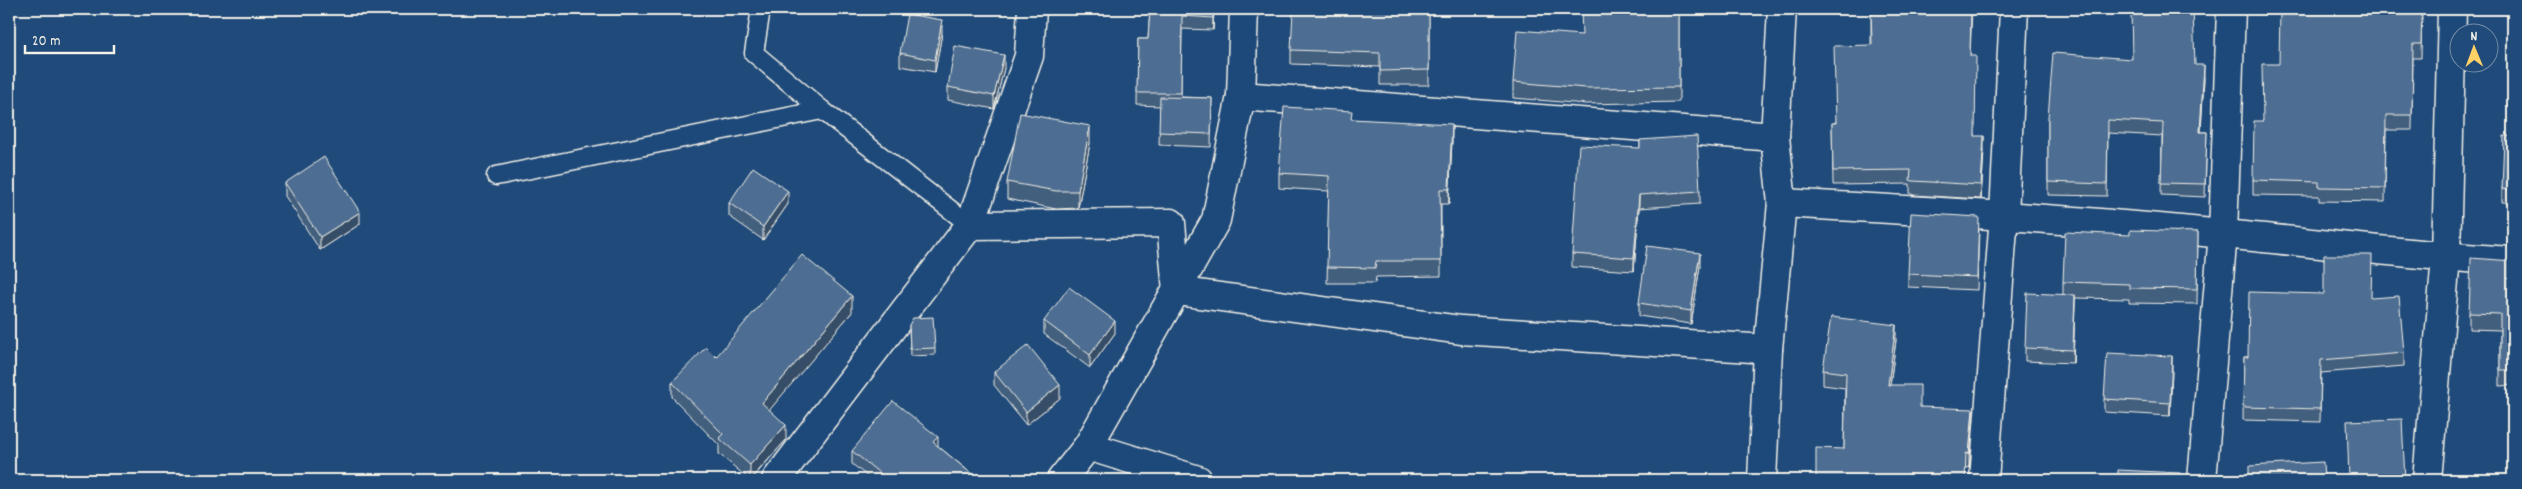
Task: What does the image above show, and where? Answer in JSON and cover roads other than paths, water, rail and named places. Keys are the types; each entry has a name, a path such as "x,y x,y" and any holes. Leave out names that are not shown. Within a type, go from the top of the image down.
{"street":[{"path":"776,480 970,225 1029,56 1032,9"},
{"path":"1061,480 1088,446 1216,220 1242,96 1244,9"},
{"path":"1762,480 1768,349 1782,203 1775,137 1782,9"},
{"path":"1984,480 2004,214 2014,9"},
{"path":"2202,480 2223,234 2231,9"},
{"path":"2427,480 2446,257 2452,9"},
{"path":"1242,96 1775,137"},
{"path":"1782,203 2004,214 2446,257 2513,261"},
{"path":"970,225 1171,223 1177,291"},
{"path":"1177,291 1461,330 1768,349"},
{"path":"1088,446 1198,480"}],"lane":[{"path":"761,9 754,53 822,110 970,225"},
{"path":"496,176 822,110"}]}
